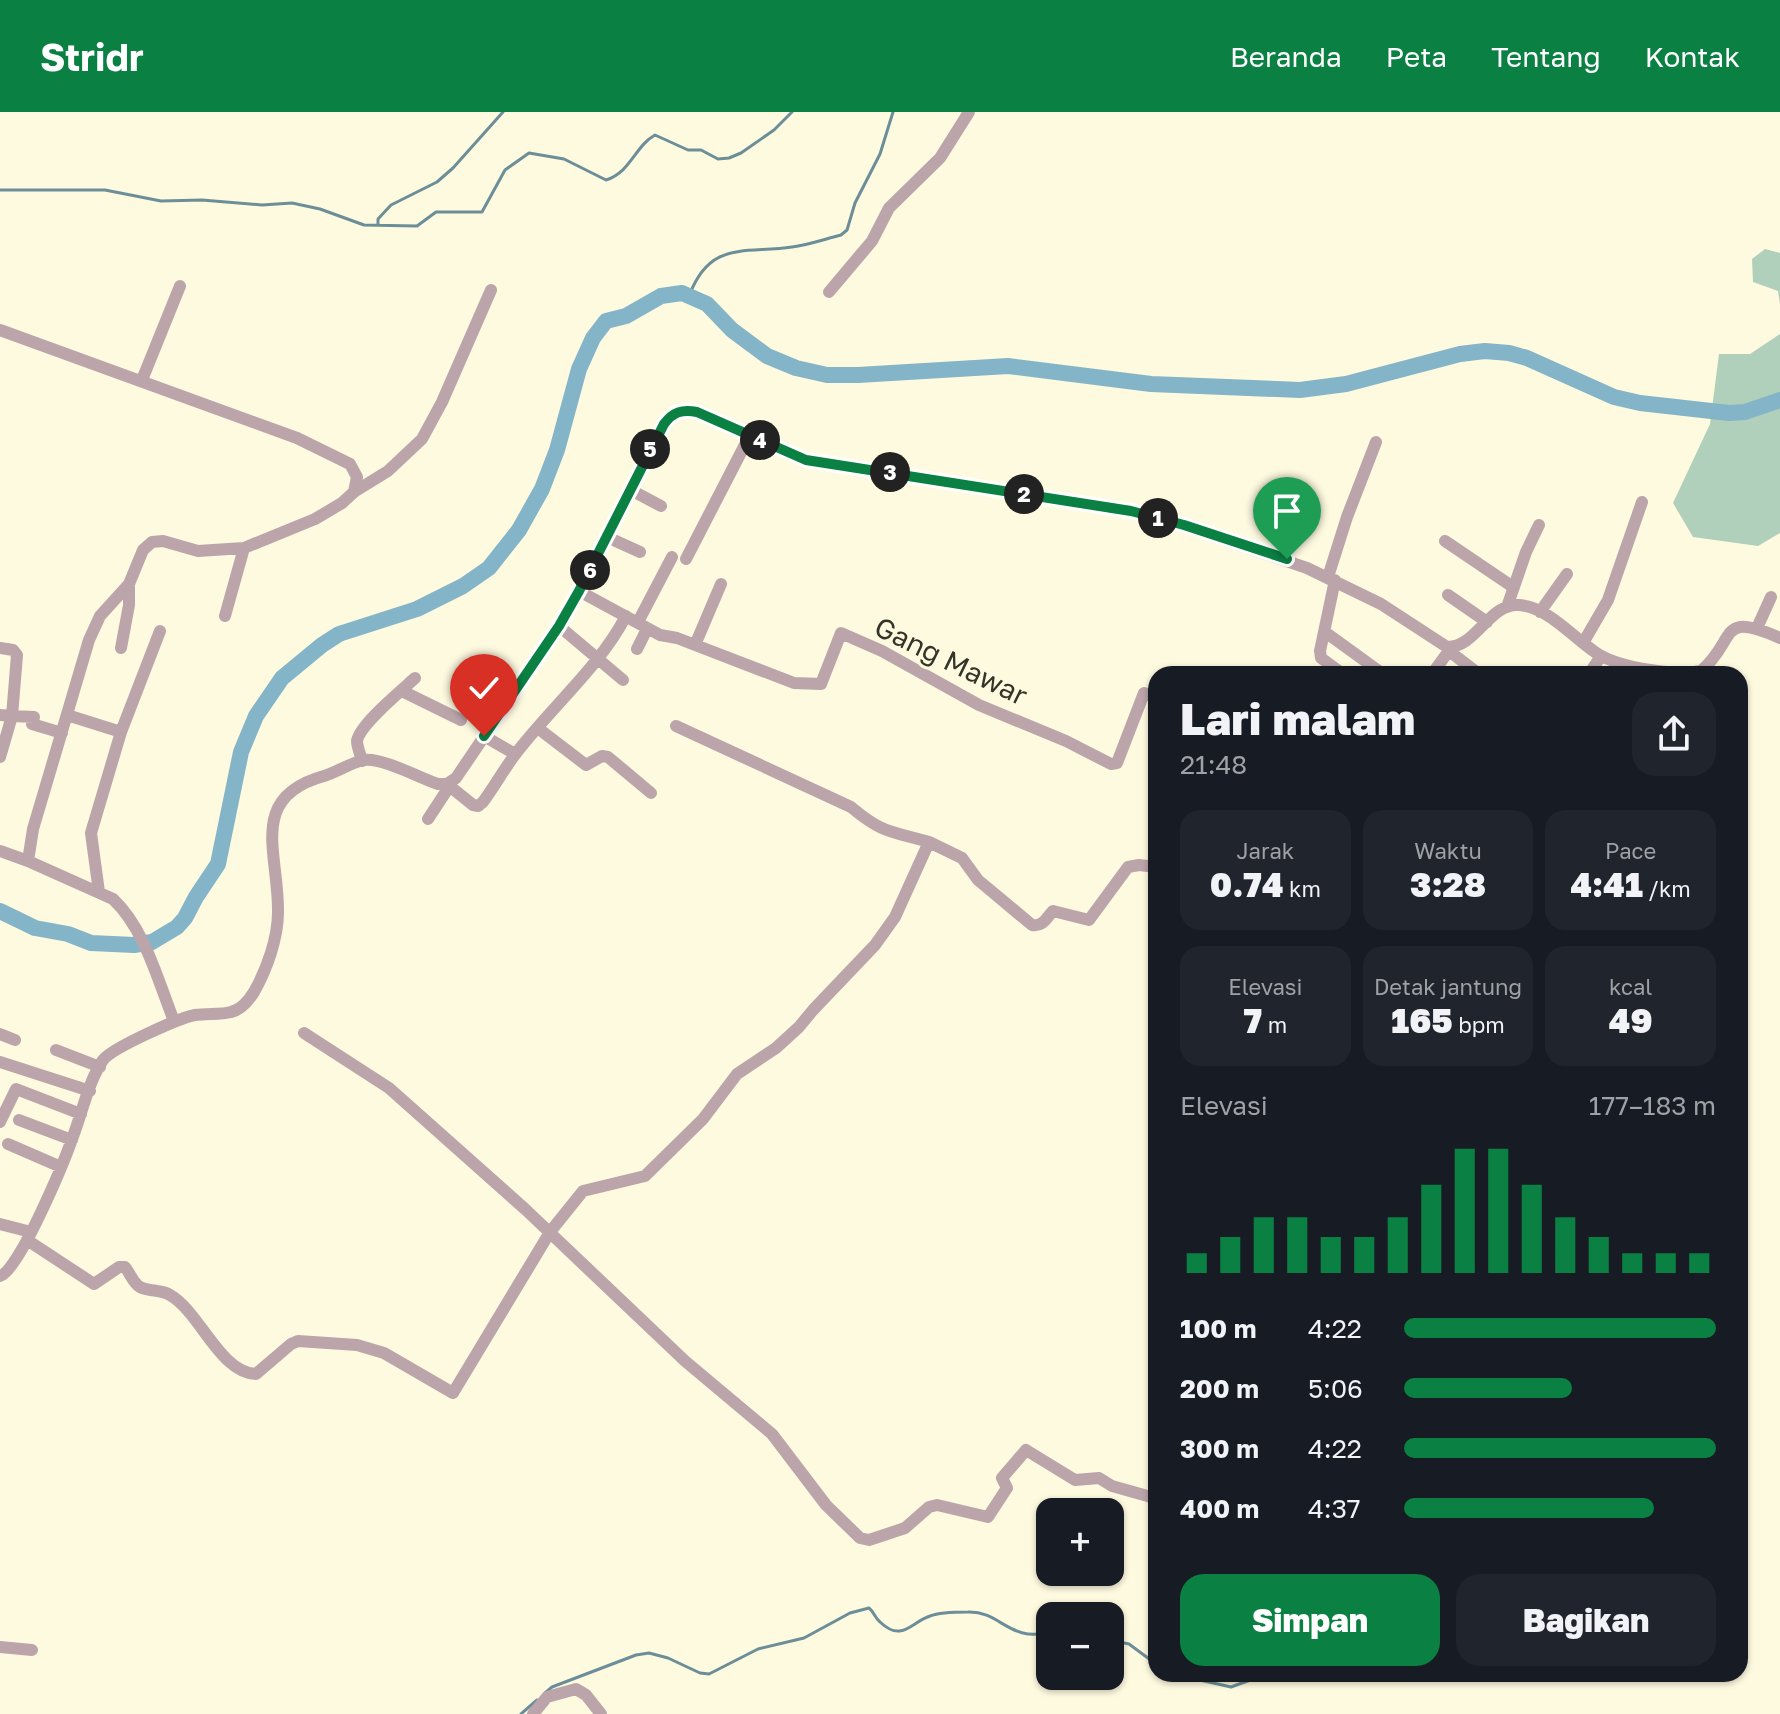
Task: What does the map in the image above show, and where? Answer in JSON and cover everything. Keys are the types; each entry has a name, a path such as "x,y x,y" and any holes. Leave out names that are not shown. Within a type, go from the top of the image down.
{"street":[{"path":"829,292 872,241 889,208 940,158 969,112"},
{"path":"142,380 180,286"},
{"path":"28,861 33,829 94,625 129,584 143,550 152,542 163,541 198,551 244,548 315,519 388,471 422,439 442,402 491,290"},
{"path":"0,330 297,438 340,458 355,470 354,492"},
{"path":"428,819 559,626 664,424 682,410 697,412 822,464 912,475 1145,514 1287,559 1381,604 1450,649 1470,666"},
{"path":"686,559 750,435"},
{"path":"1324,666 1320,651 1331,579 1347,517 1376,442"},
{"path":"629,489 661,506"},
{"path":"1583,643 1608,600 1642,502"},
{"path":"1507,607 1539,525"},
{"path":"607,537 640,552"},
{"path":"1445,541 1513,587"},
{"path":"225,616 244,548"},
{"path":"0,1276 12,1268 29,1236 61,1167 100,1067 112,1052 174,1021 195,1015 231,1012 251,996 273,945 277,927 273,834 279,804 302,782 362,761 380,762 448,786 478,806 515,754 616,636 637,622 672,557"},
{"path":"1540,612 1567,574"},
{"path":"121,648 129,605 129,584"},
{"path":"695,645 721,584"},
{"name":"Gang Mawar","path":"579,591 664,637 677,638 794,683 821,684 841,633 882,651 979,705 1066,741 1111,764 1117,763 1144,693 1148,694"},
{"path":"1448,595 1487,622"},
{"path":"1757,628 1771,597"},
{"path":"1438,666 1450,649 1460,646 1507,607 1523,605 1540,612 1601,656 1634,666"},
{"path":"637,622 637,649"},
{"path":"1706,666 1730,631 1742,625 1780,638"},
{"path":"559,626 623,680"},
{"path":"99,892 90,840 121,732 160,631"},
{"path":"1325,632 1372,666"},
{"path":"0,648 13,650 17,655 0,757"},
{"path":"1594,666 1601,656"},
{"path":"362,761 357,742 361,734 381,709 415,678"},
{"path":"402,691 461,720"},
{"path":"6,715 34,717 32,724 62,733"},
{"path":"67,715 121,732"},
{"path":"676,726 851,807 872,824 892,834 929,842 962,858 978,880 1032,925 1041,925 1053,911 1089,920 1128,867 1148,866"},
{"path":"539,729 588,766 602,756 608,757 651,793"},
{"path":"484,736 515,754"},
{"path":"0,1224 29,1236 94,1284 119,1267 125,1267 141,1288 171,1295 186,1309 220,1354 250,1374 256,1374 298,1341 357,1345 384,1353 408,1370 418,1371 453,1393 550,1232 585,1189 645,1176 703,1119 737,1074 776,1048 799,1027 875,945 895,917 929,842"},
{"path":"0,851 113,899 132,921 174,1021"},
{"path":"304,1033 389,1088 550,1232 685,1361 772,1434 826,1505 860,1538 869,1540 905,1528 929,1507 937,1505 988,1517 1007,1488 1002,1478 1026,1450 1075,1480 1099,1478 1112,1486 1148,1496"},
{"path":"0,1034 15,1040"},
{"path":"56,1050 100,1067"},
{"path":"0,1062 90,1091"},
{"path":"0,1122 16,1089 81,1114"},
{"path":"19,1120 72,1140"},
{"path":"8,1144 61,1167"},
{"path":"0,1647 32,1650"},
{"path":"533,1714 547,1697 576,1689 586,1695 601,1714"}],"green space":[{"path":"1765,249 1780,253 1780,304 1778,291 1753,282 1752,259"},
{"path":"1780,334 1780,533 1758,546 1693,537 1673,503 1710,424 1719,354 1750,354"}],"waterway":[{"path":"378,224 378,219 391,205 437,182 453,168 503,112"},
{"path":"0,190 105,190 161,201 202,200 262,205 292,203 320,209 364,225 417,226 436,212 482,212 505,170 529,153 564,159 606,180 621,171 655,135 688,150 701,150 718,159 729,158 774,130 792,112"},
{"path":"689,296 697,278 718,258 730,253 804,245 841,235 847,230 855,203 880,154 893,112"},
{"path":"0,911 35,928 68,934 91,943 134,945 152,942 177,927 218,864 241,752 256,716 282,678 339,634 417,609 463,586 489,568 519,530 542,489 557,450 579,369 593,338 606,321 626,316 661,296 682,293 707,304 732,330 767,356 796,368 827,375 1008,366 1151,384 1300,390 1346,384 1460,354 1485,351 1527,358 1614,397 1640,403 1729,413 1745,412 1780,400"},
{"path":"545,1693 552,1687 636,1655 649,1653 709,1674 758,1649 804,1638 850,1613 869,1608 880,1622 894,1631 906,1629 934,1615 968,1612 989,1616 1015,1630 1036,1634"},
{"path":"1124,1643 1148,1658"},
{"path":"1209,1682 1231,1687 1245,1682"},
{"path":"521,1714 537,1700"}],"route":[{"path":"484,736 559,626 664,424 682,410 697,412 806,460 822,464 912,475 1131,511 1287,559"}]}
